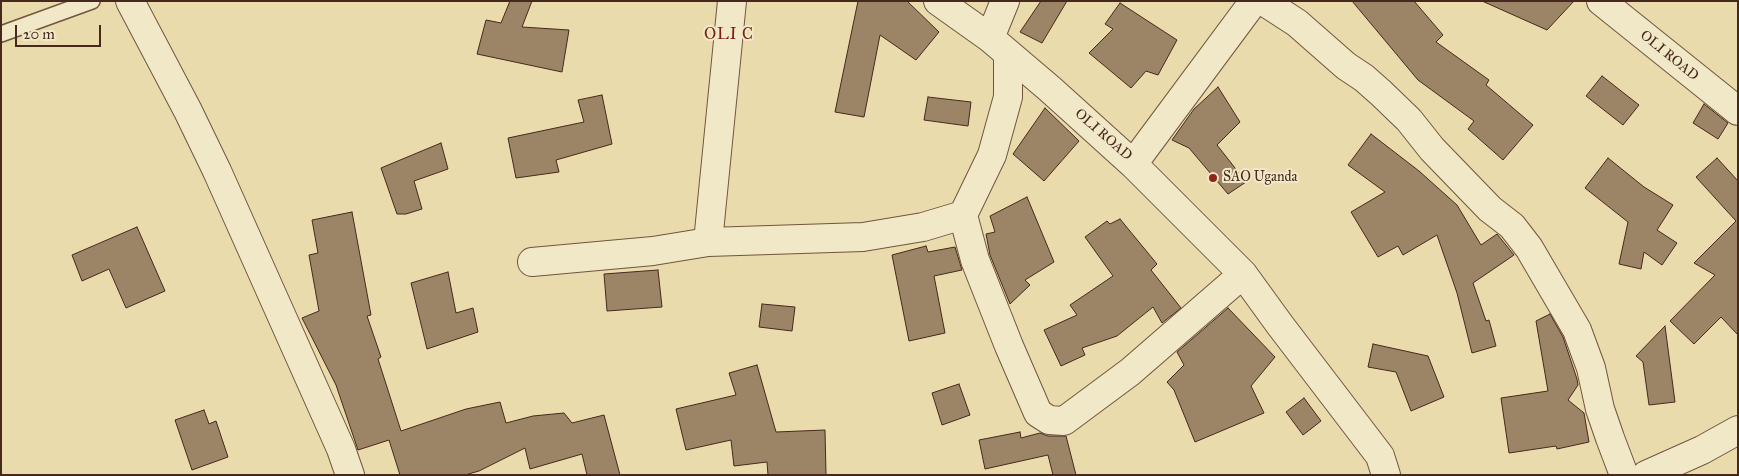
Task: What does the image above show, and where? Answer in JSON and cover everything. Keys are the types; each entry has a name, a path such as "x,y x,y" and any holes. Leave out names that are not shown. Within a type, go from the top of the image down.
{"street":[{"path":"130,1 188,111 217,171 341,449 350,475"},
{"path":"708,242 732,1"},
{"name":"OLI ROAD","path":"938,1 999,46 1133,164 1254,1"},
{"path":"1006,1 999,46 1008,97 992,155 963,215 975,260 1038,414 1049,420 1064,420 1130,372 1243,274"},
{"path":"1263,1 1296,23 1381,93 1409,120 1432,149 1490,209 1512,226 1529,248 1577,330 1590,368 1600,409 1624,475"},
{"name":"OLI ROAD","path":"1601,1 1738,111"},
{"path":"1133,164 1243,274 1380,456 1386,475"},
{"path":"532,262 653,251 708,242 863,238 923,227 963,215"},
{"path":"1646,475 1702,450 1738,430"}],"lane":[{"path":"1,34 92,1"}],"building":[{"path":"510,1 532,1 522,27 569,30 562,72 477,54 486,20 501,23"},
{"path":"858,1 907,1 939,32 916,60 880,35 864,117 835,112"},
{"path":"1041,1 1067,1 1042,43 1020,32"},
{"path":"1352,1 1414,1 1443,35 1436,42 1489,80 1486,85 1533,125 1503,160 1468,129 1474,121 1418,80"},
{"path":"1482,1 1574,1 1547,30"},
{"path":"1120,3 1177,40 1158,75 1146,71 1131,88 1089,53 1113,29 1105,24"},
{"path":"1602,76 1639,105 1623,125 1586,96"},
{"path":"1218,87 1240,122 1217,145 1246,182 1228,194 1189,148 1172,140 1194,109"},
{"path":"602,95 612,144 556,160 559,172 516,178 508,138 584,122 578,100"},
{"path":"928,97 971,102 968,126 924,120"},
{"path":"1704,104 1728,123 1718,139 1693,123"},
{"path":"1045,108 1079,141 1044,181 1013,154"},
{"path":"1371,134 1419,171 1457,205 1481,245 1497,234 1514,255 1473,283 1486,321 1489,320 1496,346 1472,353 1457,293 1437,235 1403,255 1398,246 1378,257 1351,212 1385,192 1348,165"},
{"path":"441,143 448,169 414,181 422,209 406,214 397,214 381,168"},
{"path":"1608,158 1644,187 1673,205 1657,230 1677,243 1662,265 1644,252 1641,269 1619,264 1628,222 1585,188"},
{"path":"1717,158 1738,181 1738,335 1721,317 1694,344 1670,321 1715,275 1694,263 1736,221 1696,177"},
{"path":"1027,197 1054,262 1025,280 1030,285 1010,304 990,255 986,234 995,232 990,216"},
{"path":"352,212 371,315 367,316 381,357 378,359 401,431 466,409 500,402 506,423 533,416 564,413 572,423 604,415 620,475 587,475 582,454 530,469 525,448 479,471 465,475 400,475 389,440 358,450 336,385 302,318 319,311 309,255 318,253 312,220"},
{"path":"1120,219 1157,264 1151,270 1181,308 1162,323 1153,307 1117,336 1082,348 1085,355 1061,366 1044,330 1077,315 1070,305 1113,276 1085,237 1107,221 1110,224"},
{"path":"137,227 165,291 126,308 109,269 82,281 72,255"},
{"path":"926,246 928,252 955,247 962,270 934,276 945,333 909,341 892,255"},
{"path":"658,270 662,307 607,311 604,274"},
{"path":"448,272 456,313 473,308 478,332 427,349 411,283"},
{"path":"762,304 795,307 792,331 759,327"},
{"path":"1228,308 1275,357 1251,386 1264,413 1195,442 1174,390 1167,382 1184,365 1177,352"},
{"path":"1550,314 1563,337 1577,379 1578,385 1568,400 1584,413 1589,442 1557,449 1556,446 1509,453 1501,398 1548,391 1536,321"},
{"path":"1665,326 1675,402 1649,405 1643,362 1636,356"},
{"path":"1373,344 1428,356 1444,397 1411,411 1396,372 1368,367"},
{"path":"757,365 776,432 825,430 826,475 768,475 767,462 734,466 731,440 686,450 676,409 736,395 729,373"},
{"path":"959,384 970,415 942,425 932,393"},
{"path":"1304,398 1321,421 1303,435 1286,412"},
{"path":"204,410 209,424 216,421 228,457 192,470 175,420"},
{"path":"1020,432 1021,438 1040,433 1048,436 1066,436 1076,475 1053,475 1048,455 985,469 979,440"}],"place":[{"name":"SAO Uganda","path":"1213,178"}],"district":[{"name":"OLI C","path":"729,35"}]}
